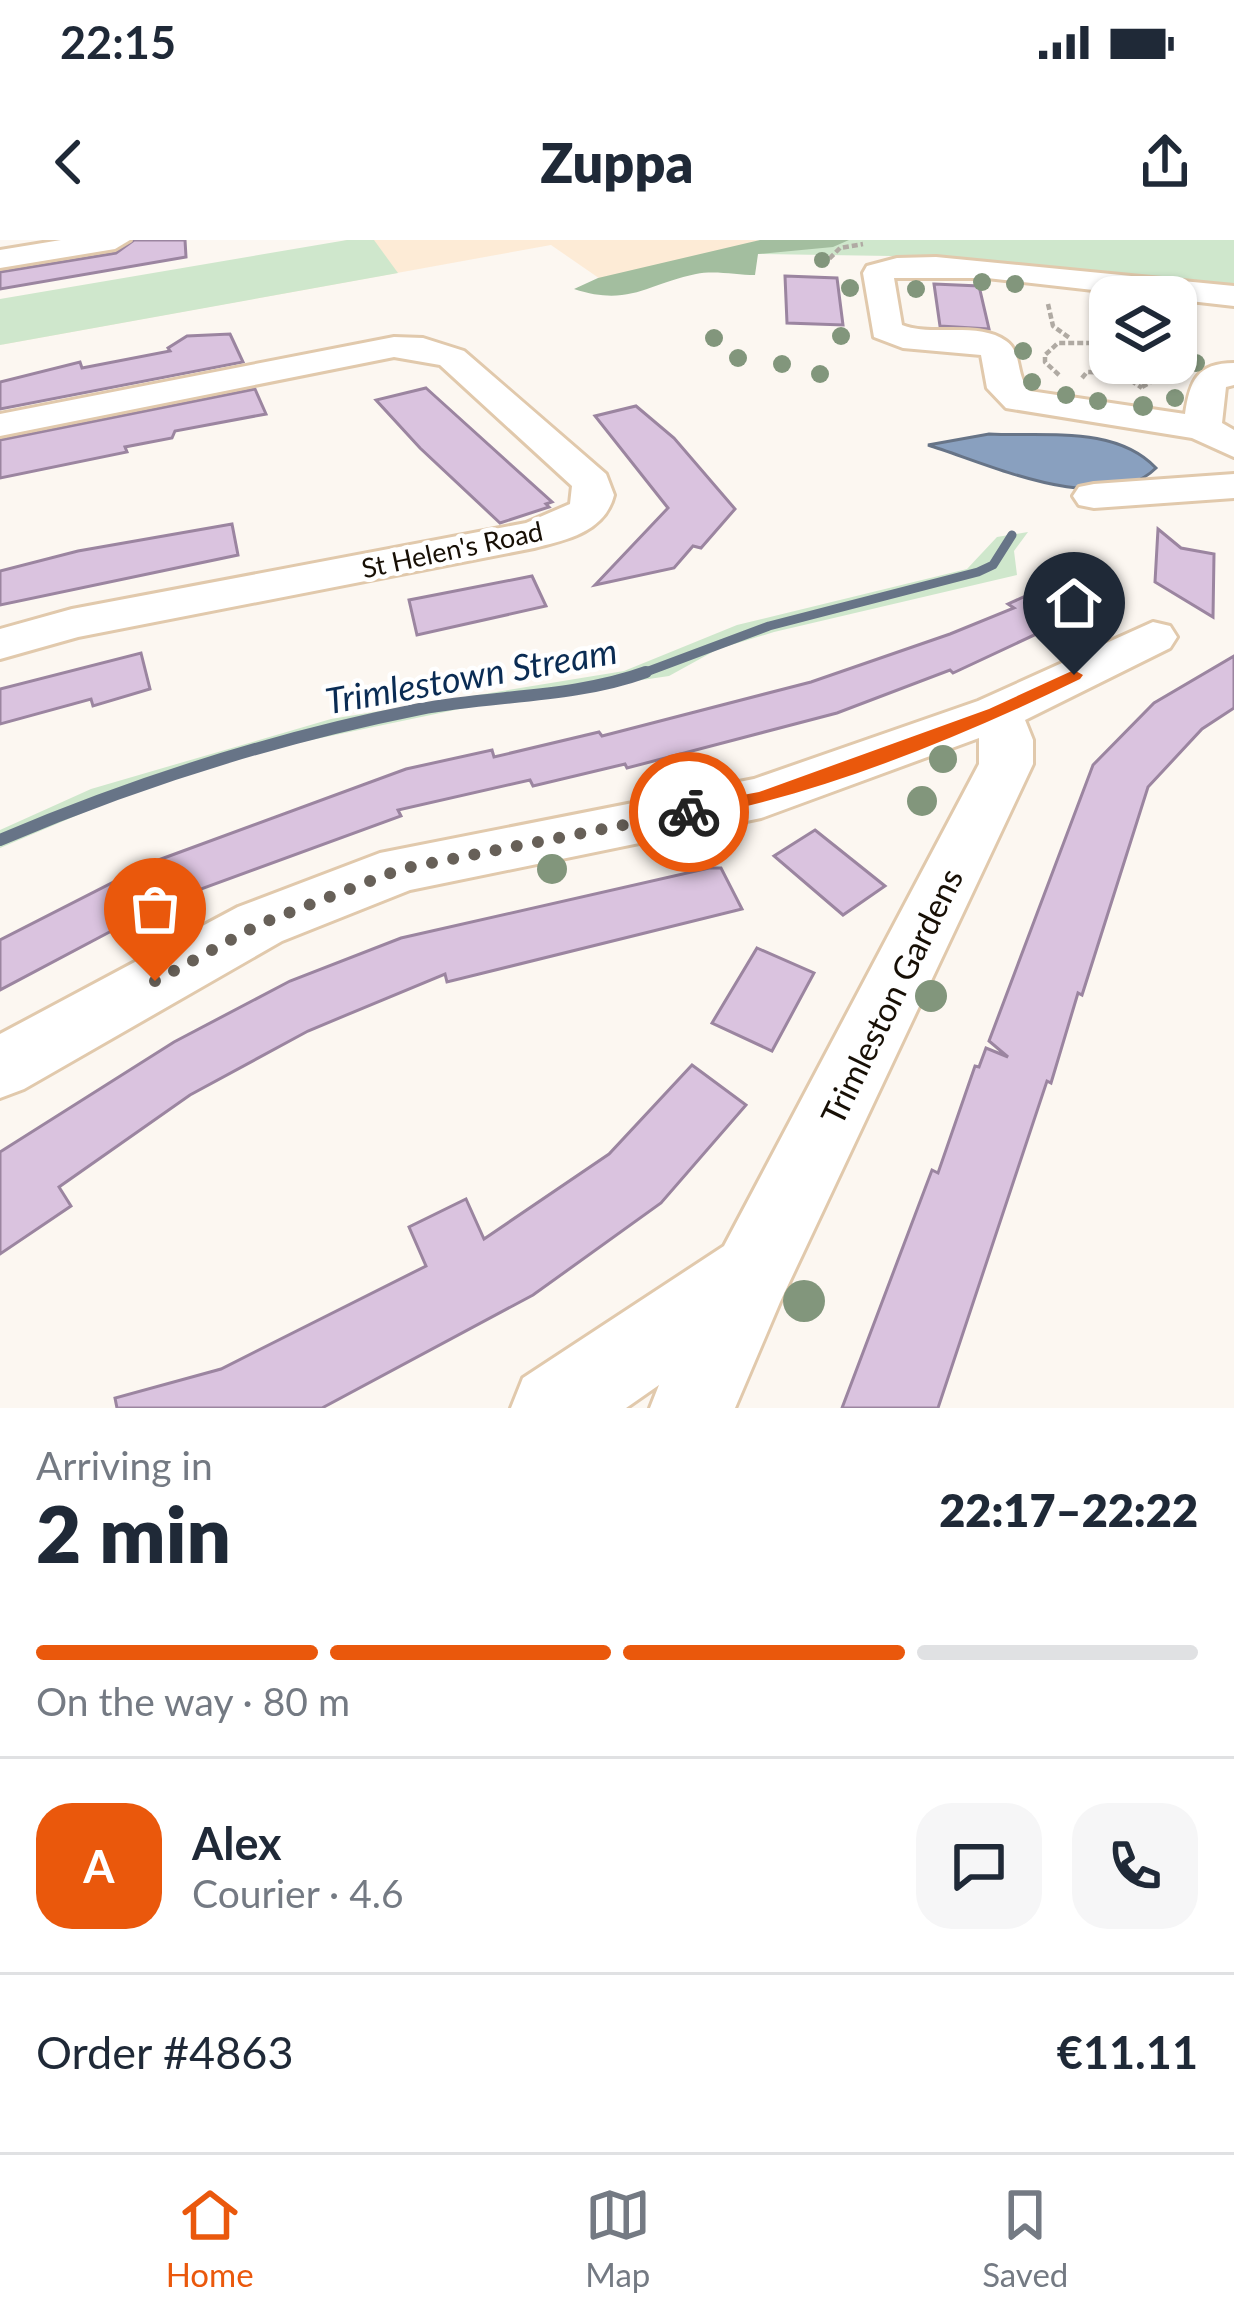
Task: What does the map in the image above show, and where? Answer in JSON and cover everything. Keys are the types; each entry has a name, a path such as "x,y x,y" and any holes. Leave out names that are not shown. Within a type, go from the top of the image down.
{"street":[{"path":"0,259 115,240"},
{"path":"1019,400 1005,388 998,351 990,345 903,338 886,331 879,269 890,265 962,267 1234,296"},
{"name":"St Helen's Road","path":"0,425 394,347 423,348 452,358 592,483 595,492 593,506 584,515 534,535 72,624 0,644"},
{"path":"974,412 1019,400 1218,436 1208,382 1219,374 1234,374"},
{"path":"1094,496 1234,486"},
{"path":"0,1068 260,924 401,869 761,798 996,713 1153,637"},
{"name":"Trimleston Gardens","path":"692,1408 752,1274 1006,764 1006,740 996,713"},
{"name":"Trimleston Gardens","path":"553,1408 752,1274"}],"path":[{"path":"824,265 840,248 882,240"},
{"path":"1063,377 1046,362 1045,355 1058,343 1089,343"},
{"path":"1129,391 1144,384"}],"shaded area":[{"path":"347,240 760,240 606,283 551,245 0,345"}],"green space":[{"path":"347,240 374,240 398,273 0,345 0,299"},
{"path":"760,240 1234,240 1234,286 1197,282 1197,276 1138,276 956,257 757,254"},
{"path":"760,240 849,240 833,247 758,254 755,275 703,273 624,295 574,289 598,278"},
{"path":"1028,532 1014,551 1017,575 774,632 718,649 669,676 493,702 292,744 158,781 0,848 0,830 91,789 331,719 624,671 737,625 967,569 997,537"}],"water":[{"path":"989,434 1100,439 1139,454 1156,468 1134,482 1107,489 1077,488 1013,474 928,445"}],"building":[{"path":"134,240 185,240 186,257 0,289 0,272 116,253"},
{"path":"785,276 837,278 843,325 787,323"},
{"path":"934,284 979,286 989,329 940,326"},
{"path":"230,334 243,362 0,409 0,382 80,362 82,368 170,351 187,336"},
{"path":"426,388 552,502 546,504 549,507 500,523 376,400"},
{"path":"255,389 266,414 175,431 172,438 125,447 127,452 0,478 0,440"},
{"path":"636,406 674,438 735,509 701,548 693,546 674,568 595,585 668,508 595,416"},
{"path":"232,524 238,555 0,605 0,571 78,551"},
{"path":"1158,529 1181,548 1214,554 1213,617 1155,582"},
{"path":"532,576 546,606 417,635 409,600"},
{"path":"1070,576 1109,600 953,673 950,670 837,713 627,768 625,764 533,786 530,780 398,810 401,816 168,901 0,990 0,940 153,862 406,769 492,750 494,757 599,732 602,736 811,682 1014,608 1008,604"},
{"path":"141,653 150,689 93,706 91,699 0,724 0,689"},
{"path":"1234,656 1234,708 1202,729 1148,787 1082,995 1078,993 1051,1083 1047,1081 938,1408 842,1408 932,1170 938,1173 975,1066 979,1067 986,1048 1008,1057 989,1041 1093,765 1154,703"},
{"path":"815,830 885,886 843,915 774,856"},
{"path":"721,868 742,909 447,982 445,974 308,1031 190,1095 59,1187 71,1206 0,1254 0,1152 174,1042 290,981 401,938"},
{"path":"757,948 814,973 772,1051 712,1023"},
{"path":"692,1065 746,1105 661,1203 533,1295 322,1408 117,1408 115,1398 221,1369 426,1266 409,1227 466,1199 484,1239 609,1154"}],"waterway":[{"name":"Trimlestown Stream","path":"638,675 769,626 978,572 993,565 1012,535"},
{"name":"Trimlestown Stream","path":"0,840 154,781 312,734 420,709 563,691 646,672"}],"way so far":[{"path":"155,981 260,924 401,869 689,812"}],"route":[{"path":"689,812 761,798 996,713 1074,675"}]}
